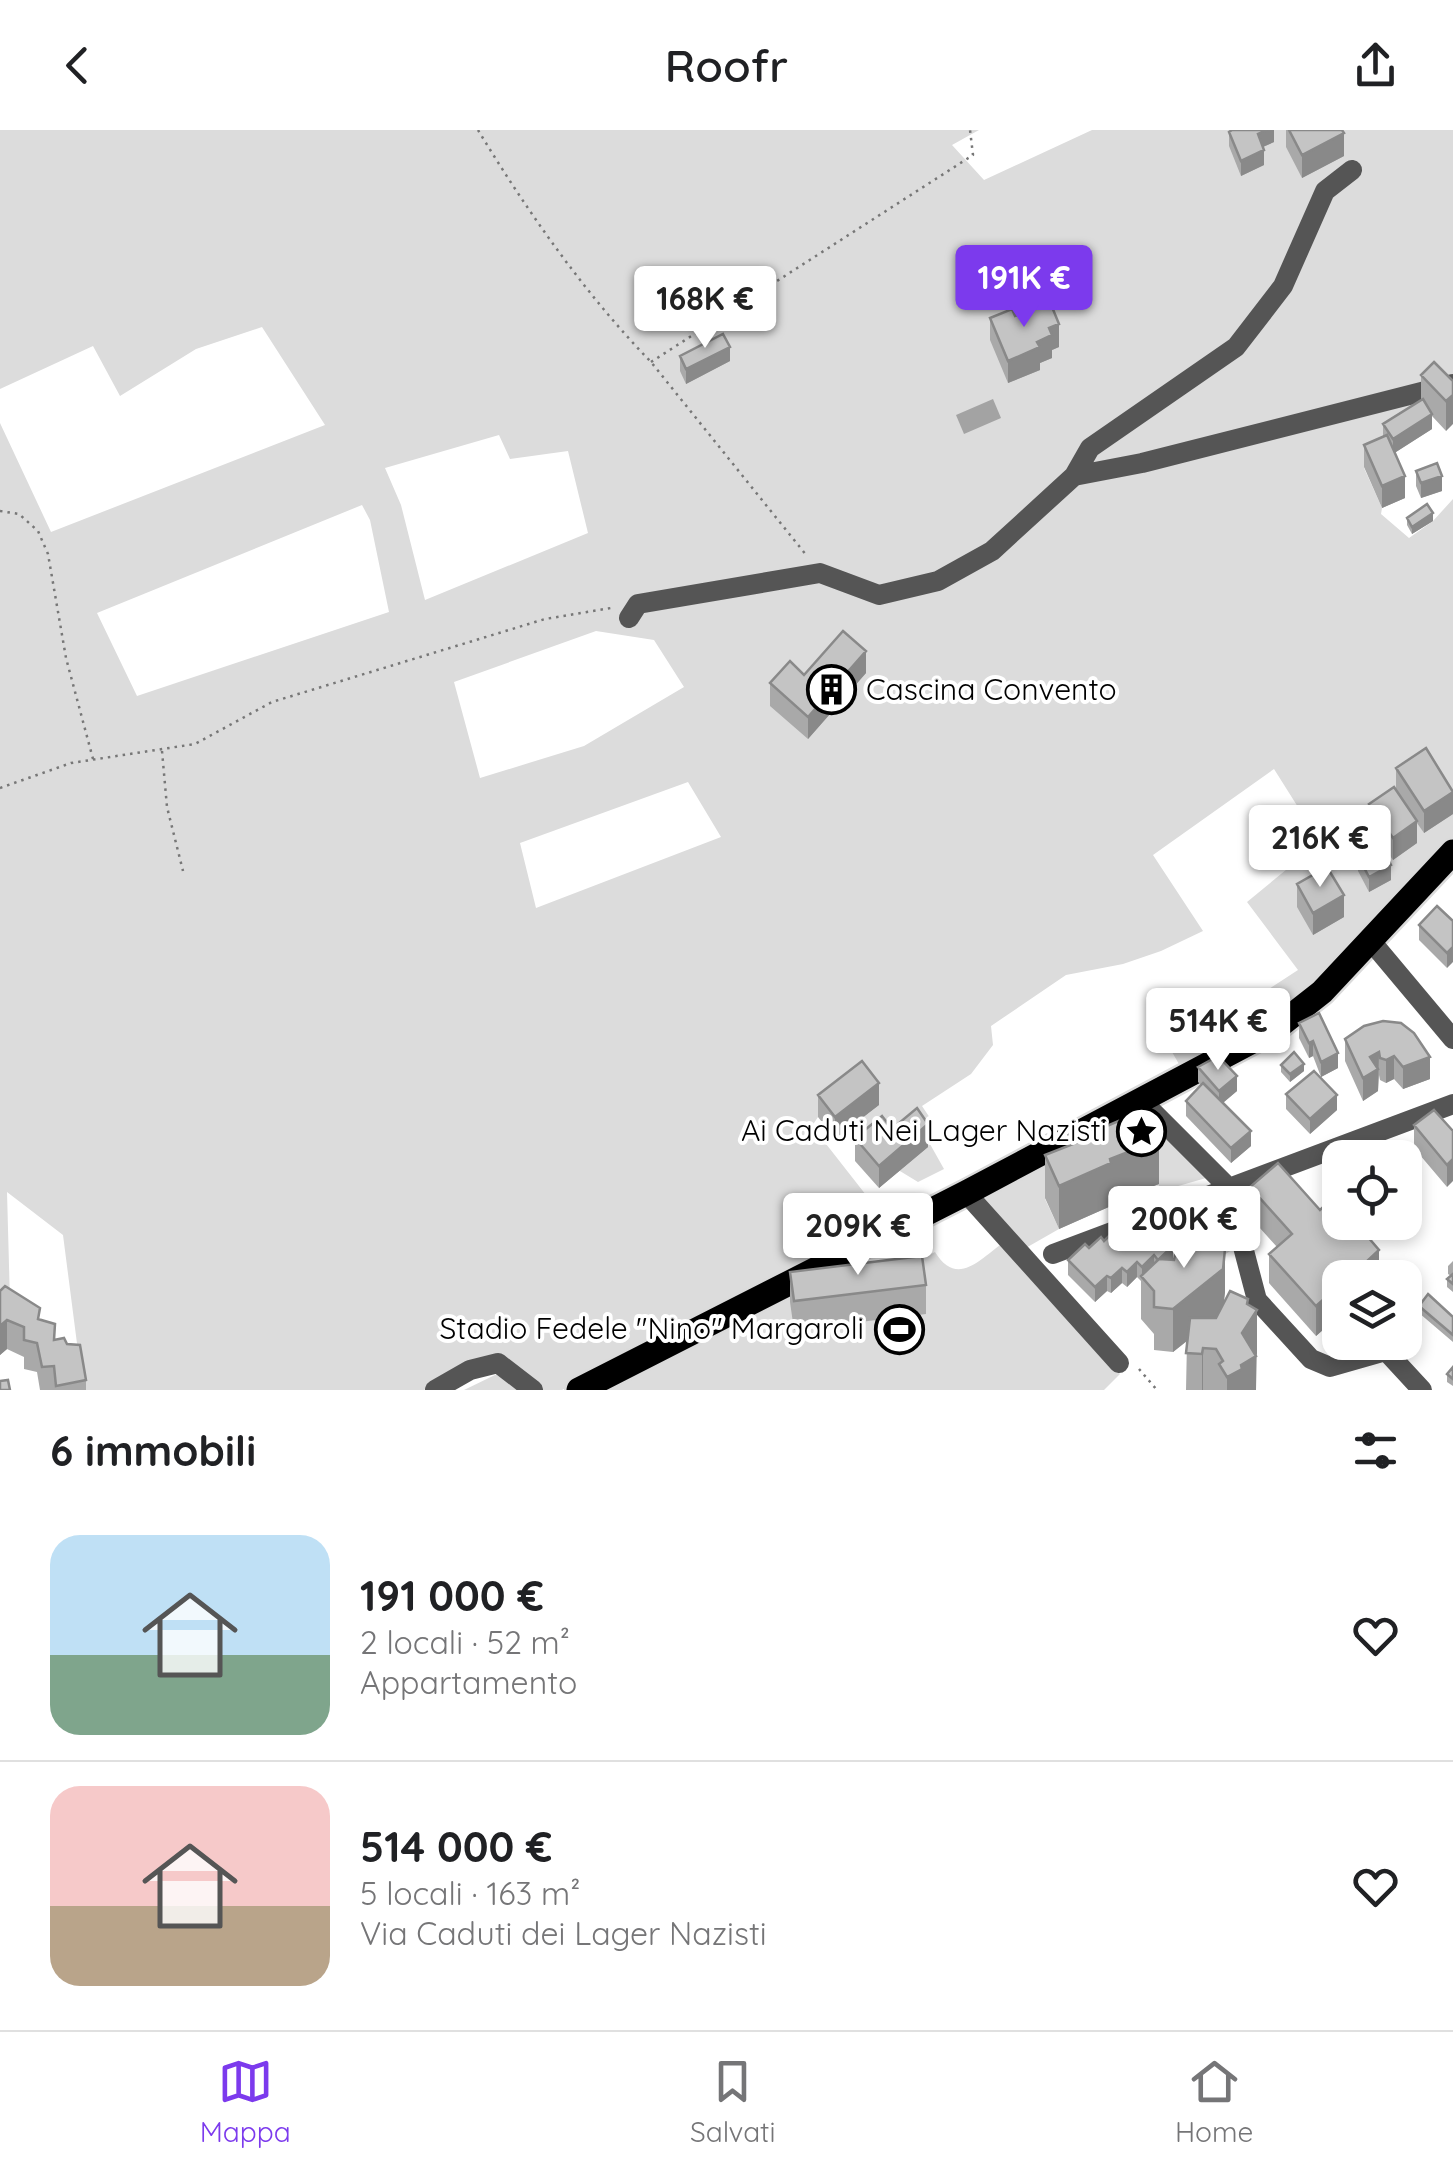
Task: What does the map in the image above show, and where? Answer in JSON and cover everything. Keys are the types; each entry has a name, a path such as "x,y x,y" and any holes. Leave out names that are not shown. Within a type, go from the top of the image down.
{"main road":[{"path":"579,1390 1275,1028 1322,992 1453,852"}],"street":[{"path":"633,611 820,573 878,595 938,581 992,551 1074,476 1090,448 1236,347 1283,286 1325,191 1352,170"},
{"path":"1074,476 1142,463 1453,384"},
{"path":"1370,940 1453,1039"},
{"path":"1141,1100 1227,1186 1257,1300 1311,1359 1330,1367 1386,1351 1422,1390"},
{"path":"1052,1254 1453,1104"},
{"path":"966,1192 1119,1363"},
{"path":"435,1390 470,1370 498,1363 532,1390"}],"path":[{"path":"478,130 556,245 625,336 777,515 820,573"},
{"path":"651,362 973,155 970,130"},
{"path":"0,511 19,514 28,522 38,531 48,554 66,658 93,760"},
{"path":"0,788 71,764 195,744 272,702 544,619 633,611"},
{"path":"162,749 167,807 183,870"}],"shaded area":[{"path":"0,130 979,130 952,145 984,180 1092,130 1453,130 1453,411 1435,392 1364,468 1382,508 1381,514 1409,538 1433,521 1453,499 1453,840 1316,990 1183,1071 1172,1052 1298,970 1247,902 1320,842 1274,769 1153,855 1203,931 1123,964 1066,975 991,1026 993,1045 971,1074 922,1106 930,1118 921,1128 944,1169 918,1182 867,1151 847,1130 879,1105 818,1117 812,1126 884,1218 562,1390 464,1390 497,1374 463,1368 424,1390 83,1390 63,1235 7,1192 10,1302 0,1313 0,423 51,532 325,425 262,327 196,349 120,396 93,346 0,389","holes":["499,435 510,459 568,451 588,533 425,600 401,505 385,468","362,505 370,520 389,612 137,696 97,613","596,631 654,640 684,687 584,746 480,778 454,682","688,782 721,837 536,908 520,843"]},
{"path":"993,399 1001,418 964,434 956,415"},
{"path":"1142,1110 1213,1176 1161,1191 1147,1153 1045,1199 1059,1229 1024,1249 982,1198"},
{"path":"1227,1207 1237,1247 1214,1261 1188,1225"},
{"name":"Stadio Fedele \"Nino\" Margaroli","path":"1003,1243 1120,1374 1104,1390 601,1390 807,1284 891,1275 935,1252 943,1263 960,1269"}],"building":[{"path":"1267,130 1258,134 1264,150 1241,161 1229,132"},
{"path":"1289,130 1342,130 1344,133 1302,155"},
{"path":"1050,302 1059,324 1049,328 1052,335 1037,342 1040,347 1008,361 990,318 1012,309 1015,316"},
{"path":"723,334 730,347 686,369 680,356"},
{"path":"1434,362 1453,381 1453,395 1446,401 1421,375"},
{"path":"1423,399 1432,414 1393,439 1383,424"},
{"path":"1387,435 1405,476 1382,486 1364,445"},
{"path":"1437,463 1442,476 1421,483 1416,471"},
{"path":"1427,504 1433,513 1412,527 1407,518"},
{"path":"843,631 866,651 808,717 770,683 790,661 804,675"},
{"path":"1426,748 1453,792 1424,811 1396,768"},
{"path":"1394,787 1417,821 1393,838 1369,804"},
{"path":"1355,813 1368,832 1349,845 1336,827"},
{"path":"1380,844 1391,865 1369,877 1358,856"},
{"path":"1327,867 1344,895 1313,913 1297,884"},
{"path":"1437,906 1453,921 1453,947 1447,953 1419,925"},
{"path":"1319,1013 1338,1053 1321,1062 1313,1041 1309,1043 1299,1023"},
{"path":"1383,1021 1401,1023 1414,1033 1430,1057 1403,1067 1394,1056 1380,1058 1379,1052 1370,1057 1378,1069 1363,1078 1345,1039 1364,1026"},
{"path":"1294,1052 1304,1064 1290,1074 1281,1065"},
{"path":"1218,1056 1237,1076 1219,1091 1198,1067"},
{"path":"862,1061 879,1083 835,1117 818,1095"},
{"path":"1314,1071 1337,1095 1310,1119 1286,1094"},
{"path":"1203,1083 1251,1131 1231,1148 1186,1101"},
{"path":"917,1108 928,1124 879,1166 855,1138 882,1116 892,1129"},
{"path":"1147,1109 1159,1140 1110,1159 1111,1163 1059,1186 1045,1155"},
{"path":"1434,1110 1453,1131 1453,1159 1447,1165 1414,1125"},
{"path":"1278,1163 1322,1208 1322,1240 1370,1240 1379,1250 1368,1260 1322,1260 1322,1301 1316,1306 1269,1254 1292,1234 1250,1187"},
{"path":"1149,1221 1173,1246 1158,1260 1154,1255 1142,1267 1137,1262 1127,1272 1122,1268 1095,1287 1068,1260 1085,1244 1089,1248 1114,1231 1121,1238 1132,1228 1137,1233"},
{"path":"1198,1229 1211,1247 1225,1249 1223,1269 1173,1309 1154,1307 1154,1291 1141,1276 1159,1259 1174,1260 1177,1245"},
{"path":"922,1256 926,1285 794,1301 790,1272"},
{"path":"5,1286 40,1308 38,1319 55,1324 54,1340 64,1338 67,1344 80,1345 86,1380 56,1386 54,1366 42,1367 37,1343 24,1340 24,1327 7,1320 0,1326 0,1291"},
{"path":"1230,1291 1248,1299 1247,1304 1257,1310 1242,1333 1256,1356 1227,1377 1216,1349 1203,1348 1202,1354 1186,1353 1190,1318 1216,1318"},
{"path":"1428,1294 1453,1317 1453,1335 1422,1309"},
{"path":"8,1380 10,1390 0,1390 0,1381"}],"place":[{"name":"Cascina Convento","path":"831,690"},
{"name":"Ai Caduti Nei Lager Nazisti","path":"1142,1131"},
{"name":"Stadio Fedele \"Nino\" Margaroli","path":"899,1329"}]}
